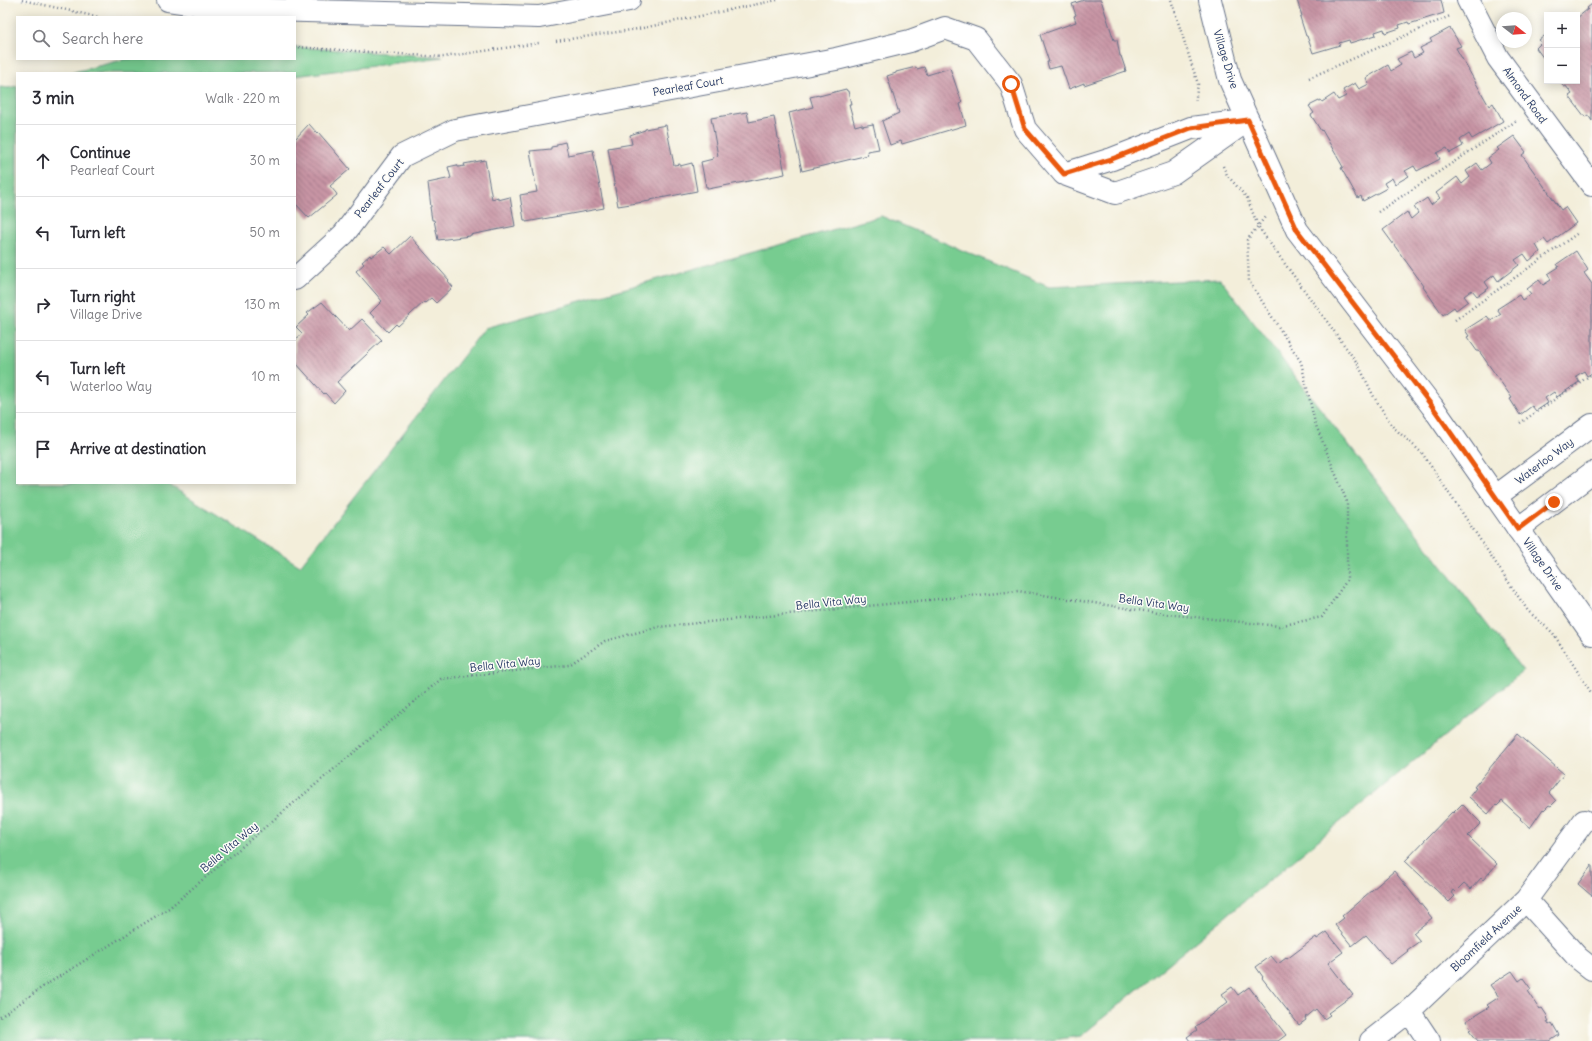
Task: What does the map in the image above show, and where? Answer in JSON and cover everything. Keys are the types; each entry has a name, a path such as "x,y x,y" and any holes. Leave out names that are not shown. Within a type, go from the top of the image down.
{"street":[{"path":"168,0 230,9 539,17 629,0"},
{"name":"Village Drive","path":"1210,0 1230,80 1297,230 1432,406 1592,634"},
{"name":"Almond Road","path":"1462,7 1592,185"},
{"name":"Pearleaf Court","path":"296,278 344,234 402,156 455,130 836,59 910,41 945,28 976,39 1011,84 1025,129 1064,174"},
{"path":"1064,174 1115,193 1173,173 1210,135 1248,120"},
{"path":"1064,174 1112,159 1191,128 1210,135"},
{"path":"1132,151 1147,182"},
{"name":"Waterloo Way","path":"1495,497 1592,425"},
{"path":"1518,529 1592,473"},
{"name":"Bloomfield Avenue","path":"1371,1041 1409,1011 1526,900 1584,820"},
{"path":"1526,900 1578,958 1592,969"},
{"path":"1409,1011 1429,1041"}],"path":[{"path":"22,0 94,16"},
{"path":"552,41 638,29 777,0"},
{"path":"1171,0 1198,84 1195,101 1227,175 1247,198 1258,226 1268,242 1358,364 1374,397 1393,427 1422,453 1528,611 1553,633 1592,694"},
{"path":"1309,78 1462,7"},
{"path":"296,47 443,57 544,42"},
{"path":"1378,212 1516,121"},
{"name":"Bella Vita Way","path":"0,1017 44,986 169,908 441,679 569,665 605,641 658,627 1018,591 1157,613 1279,626 1322,617 1347,580 1347,502 1314,423 1301,362 1249,281 1247,240 1281,196"},
{"path":"1455,320 1578,233"},
{"path":"1520,423 1592,374"}],"green space":[{"path":"296,47 443,57 296,76 296,72 74,72 122,60 296,60"},
{"path":"16,86 16,484 168,484 300,566 485,328 881,216 1049,287 1220,279 1523,671 1081,1036 1046,1041 0,1041 0,87 8,88"}],"building":[{"path":"1084,0 1101,0 1114,40 1117,40 1120,56 1126,71 1084,85 1084,83 1069,89 1061,66 1049,69 1047,62 1049,62 1040,35 1076,22 1074,16 1076,15 1072,4"},
{"path":"1297,0 1441,0 1444,13 1409,24 1408,22 1399,25 1400,28 1385,33 1384,29 1375,32 1376,35 1350,43 1349,40 1339,43 1340,45 1313,53 1300,17 1302,16"},
{"path":"1592,4 1592,121 1588,115 1585,117 1569,96 1572,94 1566,86 1564,87 1562,84 1580,84 1580,16 1588,9 1587,8"},
{"path":"1450,28 1461,46 1456,48 1489,106 1493,103 1503,121 1472,139 1469,134 1460,140 1463,146 1450,153 1447,148 1437,153 1440,159 1417,171 1414,166 1405,171 1409,176 1395,184 1392,178 1384,183 1387,188 1363,201 1361,196 1358,198 1341,168 1343,167 1322,130 1321,131 1311,115 1314,113 1309,106 1321,100 1322,102 1334,94 1338,100 1346,96 1343,90 1355,83 1359,89 1369,84 1366,78 1388,65 1391,71 1401,65 1397,59 1411,52 1414,58 1423,53 1420,48 1432,42 1430,39"},
{"path":"1544,36 1544,59 1536,48 1541,43 1539,40"},
{"path":"916,67 917,69 924,67 927,75 950,68 962,103 960,104 966,125 902,144 901,141 890,145 882,121 899,113 887,76"},
{"path":"846,89 848,91 851,104 849,104 855,126 862,124 862,126 873,124 879,149 867,151 868,155 802,171 789,113 813,107 810,97"},
{"path":"747,112 749,122 774,117 785,174 708,189 708,187 706,187 701,162 718,156 711,118"},
{"path":"309,124 317,133 318,132 350,169 330,186 337,195 309,218 296,204 296,138"},
{"path":"666,125 674,165 680,164 680,166 692,163 697,191 618,206 608,148 632,144 630,135 645,129"},
{"path":"1514,136 1526,152 1522,155 1561,210 1565,207 1576,223 1548,244 1544,239 1536,245 1540,252 1529,261 1524,254 1515,260 1519,265 1498,281 1494,275 1485,282 1489,288 1477,296 1472,290 1464,296 1468,301 1456,310 1454,307 1443,315 1423,287 1424,286 1383,230 1407,212 1411,219 1418,213 1414,207 1427,198 1431,205 1440,198 1436,193 1457,177 1462,184 1470,177 1466,171 1477,163 1482,170 1491,163 1488,158 1499,150 1497,148"},
{"path":"565,142 568,155 593,150 604,208 526,222 526,220 524,220 520,195 537,192 530,151 551,149 551,147 557,146 557,144"},
{"path":"485,160 492,199 498,197 498,200 510,197 515,226 470,236 438,240 434,220 432,220 428,183 451,178 448,167 457,165 458,167 465,166 464,164"},
{"path":"410,236 449,280 448,281 453,287 436,303 431,298 425,303 424,302 398,326 396,324 388,332 370,313 382,301 356,271 364,264 362,262 370,255 371,257 384,247 391,254"},
{"path":"1576,251 1588,270 1584,273 1592,284 1592,373 1587,376 1584,371 1576,376 1579,382 1557,397 1554,392 1545,398 1548,403 1536,411 1532,406 1520,415 1510,399 1512,398 1479,351 1477,351 1467,337 1469,336 1465,330 1487,316 1491,321 1501,314 1497,309 1519,295 1522,300 1531,294 1527,289 1539,280 1543,285 1551,280 1548,274 1559,267 1557,264"},
{"path":"322,302 349,331 362,319 382,340 337,382 345,391 334,403 296,363 296,340 302,333 296,327 309,315 307,313"},
{"path":"1518,734 1564,774 1549,793 1556,801 1551,806 1549,805 1544,810 1543,809 1530,828 1502,801 1488,814 1469,797 1476,788 1474,787"},
{"path":"1462,804 1481,823 1468,836 1497,864 1483,880 1481,878 1471,889 1464,883 1455,892 1453,890 1451,893 1455,896 1449,902 1405,861 1452,812 1453,813"},
{"path":"1592,865 1592,896 1578,884"},
{"path":"1394,871 1432,918 1413,933 1420,941 1391,964 1366,935 1352,946 1335,925 1344,918 1342,916"},
{"path":"1327,932 1343,952 1328,963 1353,995 1328,1013 1330,1015 1324,1019 1316,1009 1299,1025 1262,978 1263,977 1256,967 1271,956 1278,964 1316,937 1317,939"},
{"path":"1512,971 1519,981 1523,978 1531,989 1528,991 1540,1009 1542,1008 1548,1017 1547,1018 1549,1021 1547,1022 1549,1025 1552,1023 1559,1035 1550,1041 1478,1041 1469,1030 1471,1029 1466,1021 1489,1007 1487,1005 1499,997 1490,985"},
{"path":"1232,987 1238,995 1249,987 1286,1035 1278,1041 1190,1041 1187,1037 1197,1030 1195,1027 1228,1002 1222,994"}],"route":[{"path":"1011,84 1025,129 1064,174 1112,159 1191,128 1248,120 1297,230 1432,406 1518,529 1554,502"}]}
